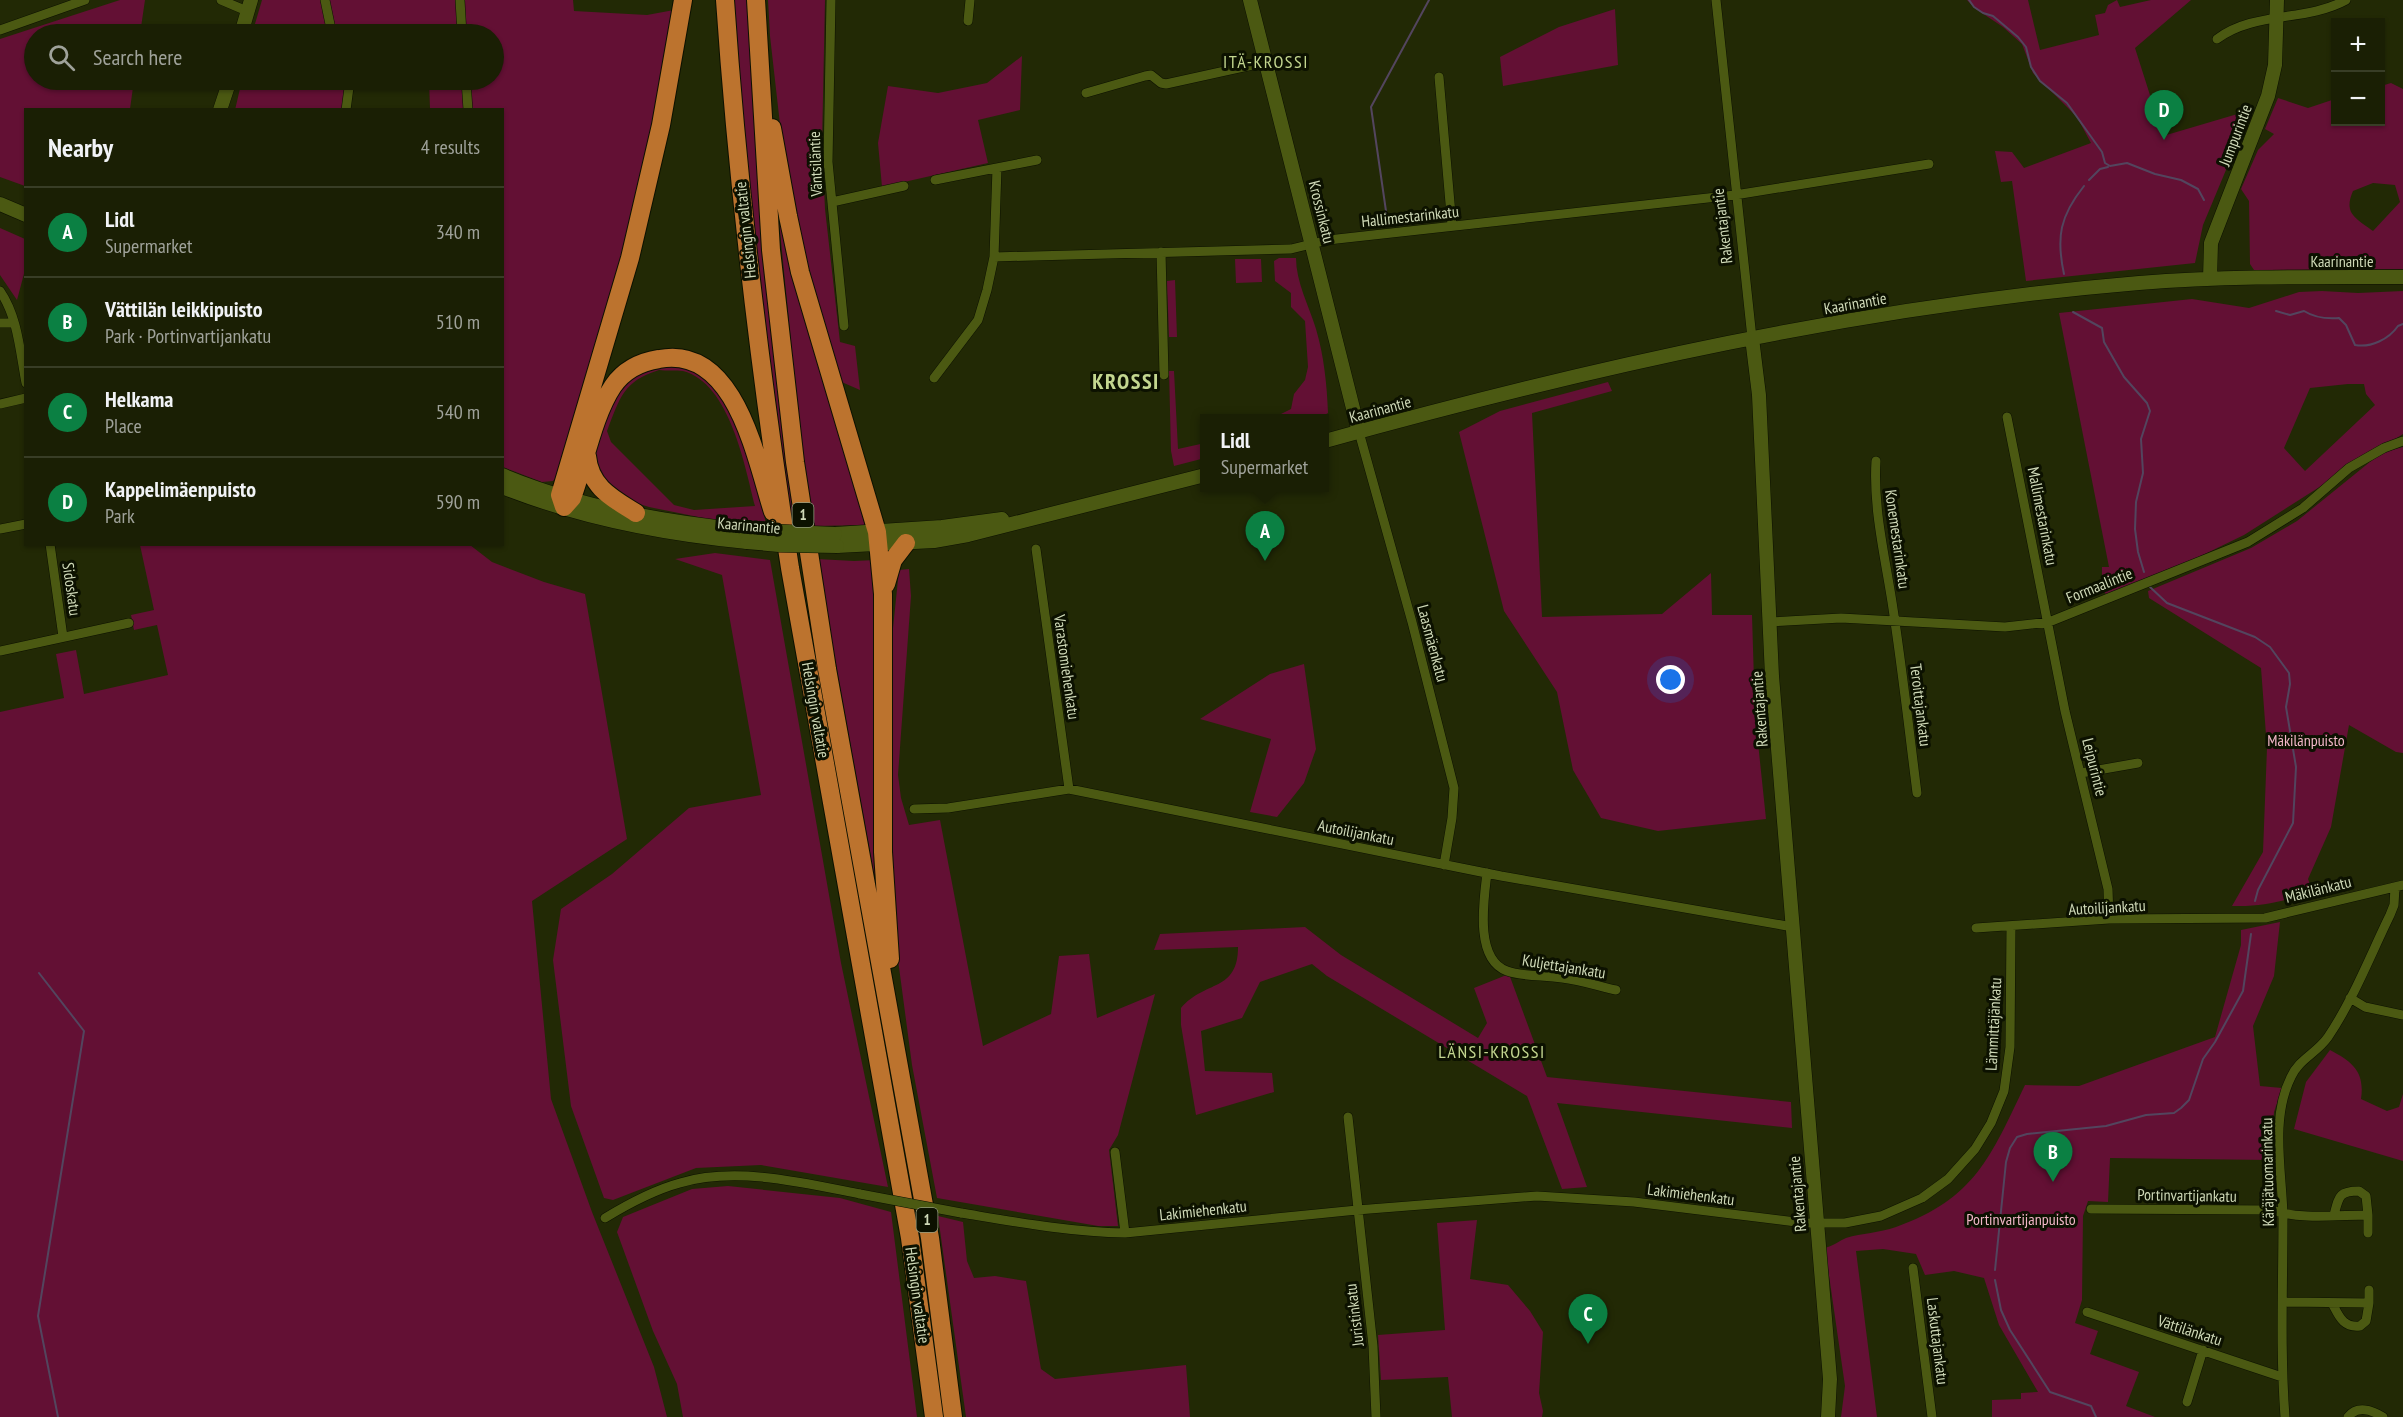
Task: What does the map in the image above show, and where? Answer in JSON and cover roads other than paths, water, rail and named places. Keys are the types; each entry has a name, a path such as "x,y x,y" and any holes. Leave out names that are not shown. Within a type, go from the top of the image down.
{"highway":[{"path":"565,500 630,258 661,125 683,0"},
{"name":"Helsingin valtatie","path":"725,0 746,252 790,568 904,1204 934,1417"},
{"name":"Helsingin valtatie","path":"756,0 771,250 795,462 827,669 893,1023 930,1238 953,1417"},
{"path":"757,43 800,272 877,538 883,594 883,852 893,1023"},
{"path":"565,500 587,456 606,399 620,378 628,370 651,360 664,358 696,363 714,375 728,392 746,426 790,568"},
{"path":"587,456 588,471 600,487 636,513"},
{"path":"883,594 893,560 906,543"}],"main road":[{"name":"Krossinkatu","path":"1250,0 1359,432"},
{"name":"Jumpurintie","path":"2210,279 2211,243 2268,96 2275,65 2273,18 2277,0"},
{"path":"244,24 249,6"},
{"path":"221,108 227,90"},
{"path":"229,108 230,90"},
{"path":"0,196 24,203"},
{"path":"0,204 24,214"},
{"name":"Kaarinantie","path":"1329,440 1637,362 1752,338 1925,307 2121,284 2210,279 2403,277"},
{"name":"Rakentajantie","path":"1752,338 1760,395 1770,622 1830,1379 1828,1417"},
{"name":"Kaarinantie","path":"504,476 611,520 673,533 836,540 877,538 1066,509"},
{"name":"Kaarinantie","path":"877,538 906,543 968,535 1200,476"},
{"name":"Kaarinantie","path":"504,487 745,536"}],"street":[{"path":"0,30 85,0"},
{"path":"221,0 249,6"},
{"path":"325,0 330,24"},
{"path":"460,0 461,24"},
{"name":"Väntsiläntie","path":"831,0 828,162 844,326"},
{"path":"968,21 970,0"},
{"name":"Rakentajantie","path":"1716,0 1752,338"},
{"path":"2217,39 2234,28 2273,18 2315,12 2346,0"},
{"path":"1086,93 1145,76 1151,75 1166,84 1266,62"},
{"path":"1439,77 1452,226"},
{"path":"346,108 349,90"},
{"path":"467,90 468,108"},
{"path":"935,180 1037,160"},
{"name":"Hallimestarinkatu","path":"994,257 1292,249 1328,240 1735,195 1929,164"},
{"path":"934,378 978,320 994,257 997,168"},
{"path":"832,202 904,186"},
{"path":"1161,252 1164,375"},
{"path":"0,291 9,306 14,323 24,373"},
{"path":"0,323 14,323"},
{"path":"0,404 24,398"},
{"name":"Mallimestarinkatu","path":"2007,417 2049,622"},
{"name":"Laasmäenkatu","path":"1359,432 1412,622 1454,788 1452,818 1444,865"},
{"name":"Formaalintie","path":"1770,622 1841,618 2005,627 2049,622 2248,542 2303,508 2349,468 2384,448 2403,441"},
{"name":"Konemestarinkatu","path":"1876,462 1875,477 1879,514 1895,620"},
{"path":"0,530 24,524"},
{"name":"Sidoskatu","path":"50,546 63,637"},
{"name":"Varastomiehenkatu","path":"1036,549 1069,789"},
{"name":"Teroittajankatu","path":"1895,620 1917,793"},
{"name":"Leipurintie","path":"2049,622 2065,711 2108,889 2109,920"},
{"path":"0,651 129,623"},
{"path":"2081,773 2138,763"},
{"name":"Autoilijankatu","path":"914,809 948,808 1069,789 1444,865 1793,927"},
{"name":"Kuljettajankatu","path":"1487,873 1483,922 1491,955 1498,965 1512,972 1564,978 1616,990"},
{"name":"Mäkilänkatu","path":"2239,920 2273,916 2399,886"},
{"name":"Käräjätuomarinkatu","path":"2285,1417 2282,1377 2283,1214 2279,1125 2286,1089 2296,1067 2328,1037 2350,998 2390,915 2399,886"},
{"name":"Autoilijankatu","path":"1976,928 2109,920 2239,920"},
{"name":"Lämmittäjänkatu","path":"1816,1223 1866,1220 1907,1206 1934,1191 1946,1181 1975,1149 1992,1123 2004,1091 2010,1047 2011,927"},
{"path":"2350,998 2365,1007 2403,1015"},
{"name":"Juristinkatu","path":"1348,1117 1373,1346 1376,1417"},
{"path":"1115,1152 1125,1233"},
{"name":"Lakimiehenkatu","path":"604,1218 624,1206 681,1182 724,1176 792,1180 961,1213 1088,1232 1125,1233 1357,1210 1537,1196 1634,1202 1816,1223"},
{"path":"2334,1215 2339,1196 2347,1191 2359,1191 2366,1196 2368,1233"},
{"name":"Portinvartijankatu","path":"2091,1209 2272,1210 2283,1214 2368,1215"},
{"name":"Laskuttajankatu","path":"1913,1268 1932,1417"},
{"path":"2332,1304 2343,1323 2355,1327 2363,1325 2366,1321 2369,1290"},
{"path":"2283,1302 2369,1303"},
{"name":"Vättilänkatu","path":"2087,1312 2282,1377"},
{"path":"2187,1402 2204,1350"},
{"path":"2348,1417 2352,1412 2360,1410 2370,1411 2383,1417"}],"waterway":[{"path":"1388,225 1371,107 1429,0"},
{"path":"1969,0 1974,7 1993,16 2018,37 2026,47 2031,67 2040,81 2067,103 2102,152 2105,163 2110,166 2127,163 2155,174 2181,180 2198,189 2204,200"},
{"path":"2089,180 2100,169 2108,167"},
{"path":"2064,274 2060,249 2062,227 2070,207 2084,186"},
{"path":"2276,311 2290,315 2304,311 2321,318 2339,318 2346,325 2355,345 2361,346 2379,342 2403,324"},
{"path":"2073,312 2102,328 2104,342 2124,377 2147,403 2150,411 2141,439 2143,473 2136,502 2135,529 2144,572"},
{"path":"2150,587 2167,603 2255,637 2270,647 2289,673 2290,684 2286,707 2296,767 2293,823 2258,890 2255,901"},
{"path":"1995,1270 2006,1162 2010,1148 2017,1137 2106,1126 2146,1115 2174,1113 2181,1108 2189,1100 2203,1059 2243,991 2251,934"},
{"path":"39,973 84,1031 38,1316 58,1417"},
{"path":"1995,1280 2001,1310 2010,1330 2050,1392 2091,1406 2096,1417"}],"place":[{"name":"Kappelimäenpuisto","path":"2164,140"},
{"name":"Lidl","path":"1265,561"},
{"name":"Vättilän leikkipuisto","path":"2053,1182"},
{"name":"Helkama","path":"1588,1344"}],"district":[{"name":"ITÄ-KROSSI","path":"1266,62"},
{"name":"KROSSI","path":"1126,381"},
{"name":"LÄNSI-KROSSI","path":"1492,1052"}],"park label":[{"name":"Mäkilänpuisto","path":"2306,740"},
{"name":"Portinvartijanpuisto","path":"2021,1219"}]}
